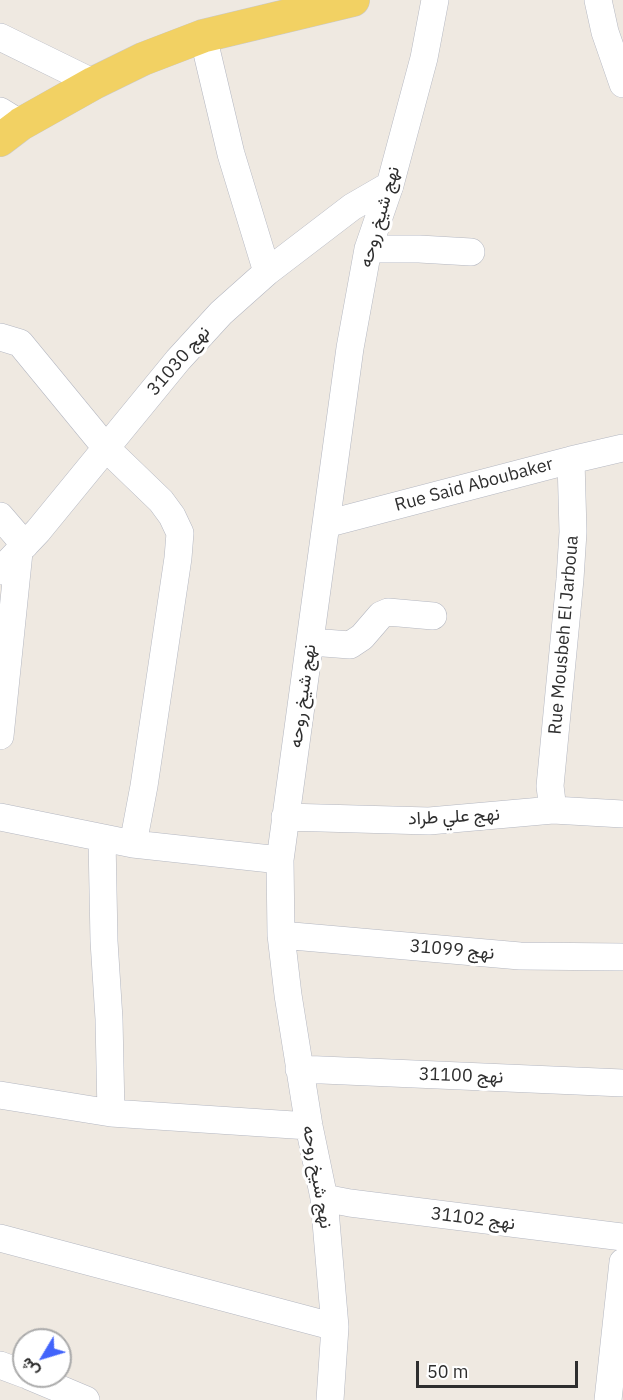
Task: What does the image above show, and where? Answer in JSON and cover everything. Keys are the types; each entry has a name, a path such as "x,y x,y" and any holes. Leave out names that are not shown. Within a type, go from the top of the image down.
{"main road":[{"path":"7,125 143,59 203,36 353,0"}],"street":[{"name":"نهج شيخ روحه","path":"330,1400 335,1327 324,1198 299,1069 281,935 280,860 350,348 368,249 390,185 424,58 435,0"},
{"path":"598,0 604,32 623,84"},
{"path":"203,36 231,154 264,260"},
{"path":"0,37 94,83"},
{"name":"نهج 31030","path":"0,571 22,549 264,260 390,185"},
{"path":"368,249 471,252"},
{"path":"0,337 20,343 107,448 160,501 172,516 180,533 146,776 133,843"},
{"name":"Rue Said Aboubaker","path":"326,525 623,448"},
{"name":"Rue Mousbeh El Jarboua","path":"553,810 550,786 572,555 571,460"},
{"path":"0,516 22,549 0,736"},
{"path":"310,642 350,645 362,637 381,615 388,612 433,616"},
{"name":"نهج علي طراد","path":"285,817 429,821 553,810 623,814"},
{"path":"0,817 102,839 280,860"},
{"path":"102,839 111,1113"},
{"name":"نهج 31099","path":"281,935 520,956 623,957"},
{"name":"نهج 31100","path":"299,1069 623,1083"},
{"path":"0,1095 111,1113 309,1126"},
{"name":"نهج 31102","path":"324,1198 623,1237"},
{"path":"0,1238 335,1327"},
{"path":"608,1400 623,1262"},
{"path":"57,1388 86,1400"}]}
